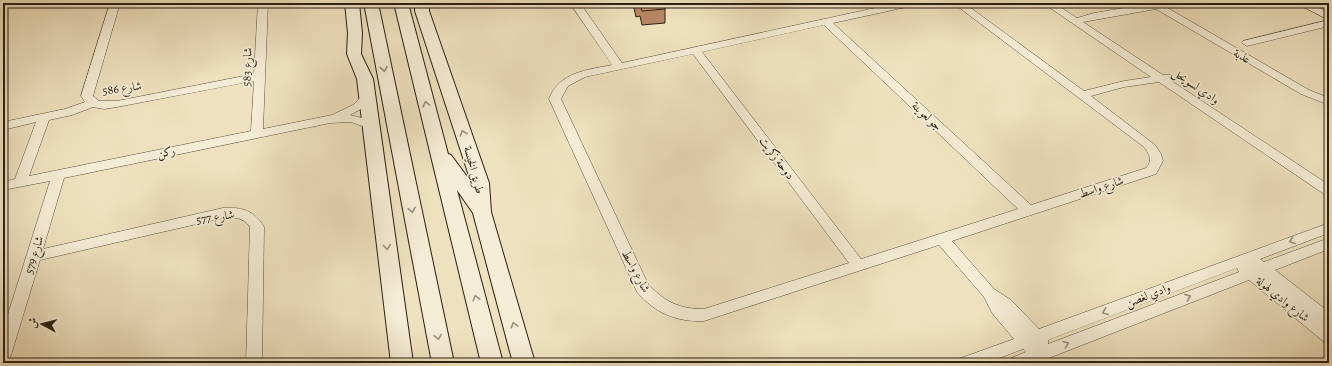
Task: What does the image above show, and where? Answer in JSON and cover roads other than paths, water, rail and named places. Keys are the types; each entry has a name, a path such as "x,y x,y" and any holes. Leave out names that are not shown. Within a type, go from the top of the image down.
{"main road":[{"path":"352,3 355,33 354,54 357,62 362,68 368,96 375,165 402,363"},
{"path":"371,3 443,363"},
{"path":"401,3 492,363"},
{"name":"طريق الخيسة","path":"422,3 422,11 480,183 482,212 524,363"},
{"path":"362,68 376,26"},
{"path":"439,154 447,160 465,190 482,212"},
{"path":"375,165 408,189"}],"street":[{"name":"شارع 586","path":"115,3 87,96 92,103 103,105 116,104 260,76"},
{"name":"شارع 583","path":"257,132 263,3"},
{"path":"575,3 619,67"},
{"name":"شارع واسط","path":"911,3 893,5 826,22 575,77 560,87 555,99 642,288 653,301 672,312 683,315 704,315 1150,171 1158,162 1154,150 1148,144 958,3"},
{"name":"وادي لسويحل","path":"1048,3 1084,23"},
{"name":"وادي لسويحل","path":"1058,3 1084,23 1161,74 1329,180"},
{"path":"1301,3 1329,17"},
{"name":"عذبة","path":"1084,23 1104,20 1110,15 1154,4 1305,92 1329,102"},
{"name":"جو لعوينة","path":"826,22 1028,210"},
{"path":"1247,43 1329,23"},
{"name":"دوحة زكريت","path":"696,51 859,266"},
{"path":"1081,95 1161,74"},
{"name":"وادي لسويحل","path":"1161,74 1329,191"},
{"name":"ركن","path":"330,119 357,107 368,96"},
{"path":"3,126 44,118 74,110 92,103"},
{"path":"20,182 44,118"},
{"name":"ركن","path":"3,186 257,132 330,119 358,119 371,125"},
{"name":"شارع 579","path":"3,355 6,336 34,256 59,174"},
{"name":"شارع 577","path":"34,256 223,213 244,214 253,218 257,227 254,363"},
{"name":"وادي لغصن","path":"1017,363 1249,265 1329,228"},
{"path":"942,239 989,293 997,309 1031,339 1043,353"},
{"name":"وادي لغصن","path":"967,363 1031,339 1249,265 1329,244"},
{"name":"شارع وادي لهولة","path":"1249,265 1329,321"},
{"name":"شارع وادي لهولة","path":"1249,265 1329,336"}]}
